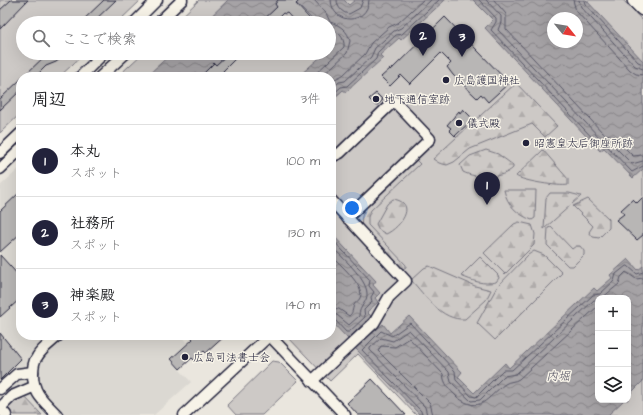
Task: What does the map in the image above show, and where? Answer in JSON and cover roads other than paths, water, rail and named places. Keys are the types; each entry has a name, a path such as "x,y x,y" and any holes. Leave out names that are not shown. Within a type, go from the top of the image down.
{"highway":[{"path":"635,0 643,8"}],"street":[{"path":"141,16 157,0"},
{"path":"165,16 182,0"},
{"path":"85,72 97,60"},
{"path":"105,72 118,60"},
{"path":"336,155 340,153 394,101 430,139 347,218"},
{"path":"0,153 16,139"},
{"path":"0,169 16,154"},
{"path":"312,380 374,323 389,297 406,282 336,206"},
{"path":"54,340 38,355 34,363 33,387 39,396 57,415"},
{"path":"184,415 264,340"},
{"path":"274,340 345,415"},
{"path":"0,389 17,374 33,372"},
{"path":"6,415 0,408 12,396 33,387"}],"water":[{"path":"228,0 279,0 278,7 268,16 211,16"},
{"path":"298,0 344,0 349,5 355,0 445,0 401,40 399,38 380,55 383,58 346,92 343,90 336,96 336,72 303,72 317,60 336,60 336,16 309,16 296,3"},
{"path":"473,0 586,0 643,61 643,169 633,178 604,148 600,151 485,28 493,20"},
{"path":"164,60 224,60 213,72 151,72"},
{"path":"336,238 376,281 373,285 380,293 375,298 378,302 367,312 371,316 348,339 336,326"},
{"name":"内堀","path":"628,259 638,270 643,266 643,381 631,393 631,295 595,295 595,403 621,403 608,415 420,415 355,348 383,324 390,333 409,316 462,372 458,377 474,393 505,363 509,368 594,288 597,291 612,278 610,275"}],"place":[{"name":"社務所","path":"423,56"},
{"name":"神楽殿","path":"462,57"},
{"name":"広島護国神社","path":"446,80"},
{"name":"地下通信室跡","path":"376,99"},
{"name":"儀式殿","path":"459,123"},
{"name":"昭憲皇太后御座所跡","path":"526,143"},
{"name":"本丸","path":"487,205"},
{"name":"広島司法書士会","path":"185,357"}]}
